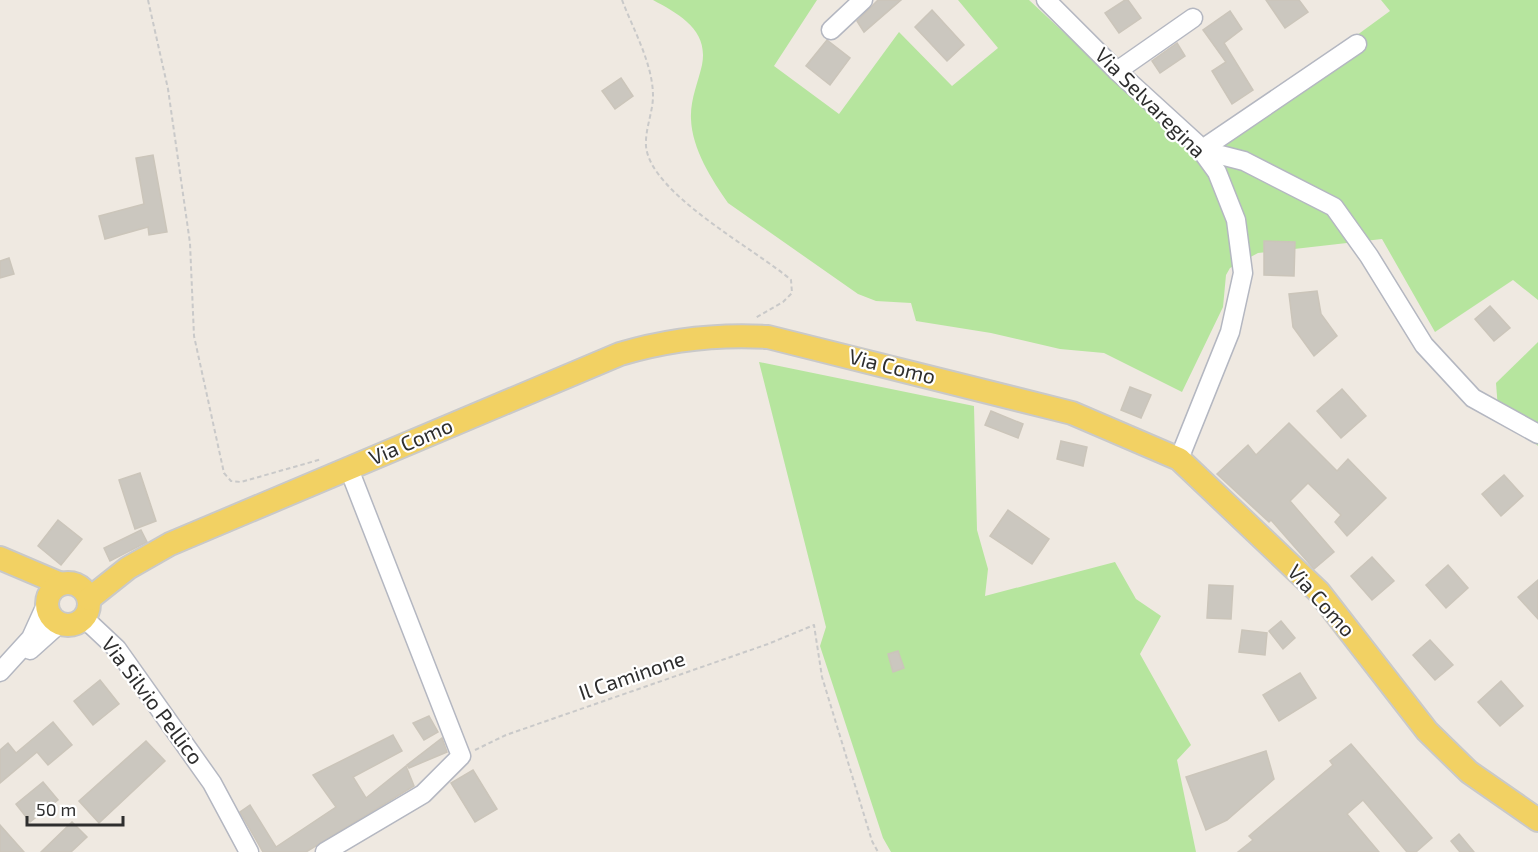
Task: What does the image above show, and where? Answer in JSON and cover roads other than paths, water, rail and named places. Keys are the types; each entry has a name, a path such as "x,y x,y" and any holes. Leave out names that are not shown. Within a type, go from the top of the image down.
{"main road":[{"name":"Via Como","path":"67,598 215,524 620,354 654,344 720,336 768,337 1072,413 1179,459 1319,592 1427,731 1469,771 1538,820"},
{"path":"0,559 67,598 50,615 59,624"}],"street":[{"path":"831,30 863,0"},
{"name":"Via Selvaregina","path":"1046,0 1201,150 1217,172 1236,220 1243,273 1230,332 1179,459"},
{"path":"1117,71 1193,18"},
{"path":"1201,150 1357,44"},
{"path":"1201,150 1244,161 1334,207 1370,256 1424,345 1473,398 1538,434"},
{"path":"325,852 423,794 461,756 349,469"},
{"name":"Via Como","path":"0,675 67,598"},
{"name":"Via Silvio Pellico","path":"67,598 117,649 212,783 249,852"},
{"name":"Via Como","path":"0,675 59,624"}]}
